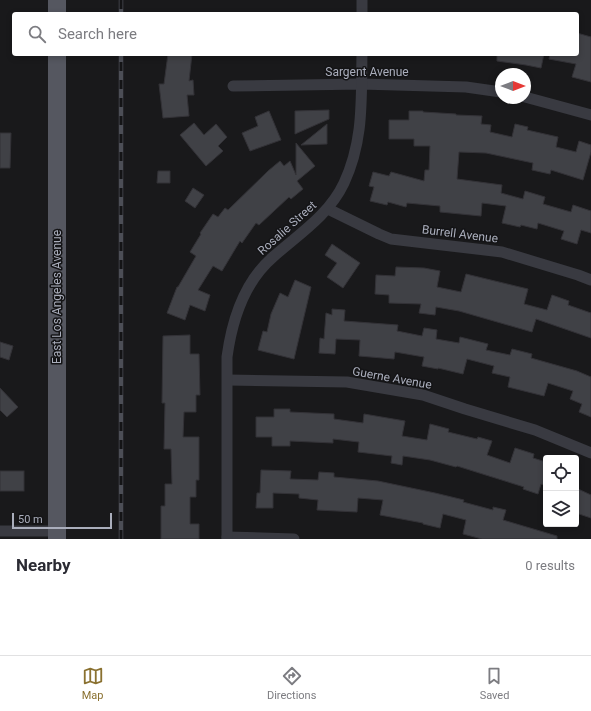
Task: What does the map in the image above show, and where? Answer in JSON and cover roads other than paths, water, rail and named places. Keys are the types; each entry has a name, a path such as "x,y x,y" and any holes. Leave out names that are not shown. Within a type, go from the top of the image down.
{"main road":[{"path":"57,0 57,12"},
{"name":"East Los Angeles Avenue","path":"57,56 57,535"}],"street":[{"path":"362,0 362,12"},
{"name":"Rosalie Street","path":"227,538 227,357 230,334 237,311 247,290 260,271 272,258 308,229 328,208 344,184 355,156 360,126 362,56"},
{"name":"Sargent Avenue","path":"233,86 361,84 466,87 495,91"},
{"path":"531,99 591,115"},
{"name":"Burrell Avenue","path":"328,208 378,234 391,239 502,252 591,280"},
{"name":"Guerne Avenue","path":"228,380 347,382 423,395 535,430 591,453"},
{"path":"0,531 57,535"},
{"path":"227,538 294,539"}],"railway":[{"path":"121,0 121,12"},
{"path":"121,56 121,539"}]}
